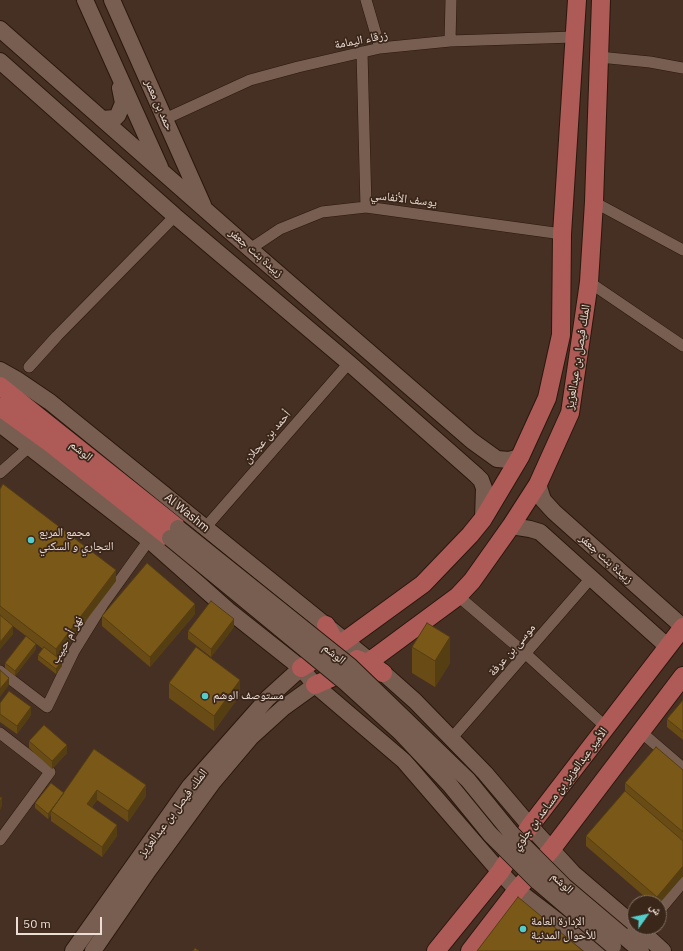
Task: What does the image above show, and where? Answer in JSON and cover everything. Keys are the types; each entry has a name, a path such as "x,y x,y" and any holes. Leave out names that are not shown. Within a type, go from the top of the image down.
{"main road":[{"name":"الملك فيصل بن عبدالعزيز","path":"301,668 338,648 423,584 470,535 483,519 520,457 547,398 561,335 562,234 577,0"},
{"name":"الملك فيصل بن عبدالعزيز","path":"315,684 373,666 458,596 472,581 511,526 538,484 570,413 589,282 594,202 601,0"},
{"name":"الوشم","path":"0,386 174,533"},
{"name":"الوشم","path":"0,407 174,533"},
{"path":"326,624 338,648 344,656 356,658 373,666"},
{"name":"الأمير عبدالعزيز بن مساعد بن جلوي","path":"436,951 500,872 530,826 607,728 683,627"},
{"path":"315,684 327,674 338,648"},
{"path":"470,951 517,890 551,850 683,676"}],"street":[{"name":"حمد بن معمر","path":"85,0 162,171"},
{"name":"حمد بن معمر","path":"112,0 206,210"},
{"path":"366,0 380,48"},
{"path":"450,0 450,41"},
{"name":"زبيدة بنت جعفر","path":"0,29 250,249 472,441 497,459 509,460 520,457"},
{"name":"زرقاء اليمامة","path":"165,119 250,80 380,48 450,41 574,37"},
{"path":"362,52 366,207"},
{"path":"599,57 650,62 683,68"},
{"name":"زبيدة بنت جعفر","path":"0,61 174,216 349,363 462,461 481,480 484,488 483,519"},
{"path":"82,134 75,124 74,116 78,110 85,109 99,116 115,118 121,110 122,103 117,71"},
{"path":"39,95 50,99 56,97 60,93 61,87 54,76"},
{"path":"594,202 683,250"},
{"name":"يوسف الأنفاسي","path":"250,249 280,228 322,212 366,207 562,234"},
{"path":"29,367 57,336 174,216"},
{"path":"589,282 683,346"},
{"name":"أحمد بن عجلان","path":"205,528 349,363"},
{"name":"Al Washm","path":"0,370 50,402 326,624"},
{"path":"0,424 149,540 228,610 301,668 315,684 404,761 517,890 597,951"},
{"path":"462,461 468,463 476,457 478,451 472,441"},
{"path":"0,474 29,447"},
{"name":"زبيدة بنت جعفر","path":"538,484 543,500 554,512 683,627"},
{"path":"551,542 547,534 547,529 550,524 554,521 560,520 566,523"},
{"name":"زبيدة بنت جعفر","path":"511,526 540,532 668,647"},
{"name":"الوشم","path":"174,533 350,666 468,780 512,834 564,886 627,933"},
{"name":"نهر أم حبيب","path":"0,671 47,708 74,651 103,604 149,540"},
{"path":"228,610 242,617 254,615 265,608 269,601 270,589 266,577 260,571"},
{"name":"موسى بن عرفة","path":"451,738 592,578"},
{"path":"458,596 526,654 607,728"},
{"path":"349,714 344,706 343,696 345,687 350,679 357,673 366,670 375,670 373,666"},
{"name":"الوشم","path":"373,666 415,700 485,773 551,850 627,932"},
{"name":"الملك فيصل بن عبدالعزيز","path":"73,951 190,786 268,698 301,668"},
{"name":"الملك فيصل بن عبدالعزيز","path":"93,951 212,782 251,737 283,708 315,684"},
{"path":"641,732 683,768"},
{"path":"0,733 50,772 0,840"},
{"path":"667,901 683,882"},
{"name":"الوشم","path":"630,935 641,951"},
{"name":"الوشم","path":"630,935 663,951"}],"building":[{"name":"مجمع المربع التجاري و السكني","path":"3,484 116,570 56,649 0,606 0,489"},
{"path":"147,563 195,604 150,657 102,616"},
{"path":"211,601 234,619 211,649 188,631"},
{"path":"0,615 13,626 0,642"},
{"path":"427,623 450,637 435,661 412,647"},
{"path":"26,636 36,644 15,671 5,663"},
{"path":"44,647 62,661 56,669 38,655"},
{"name":"مستوصف الوشم","path":"196,647 240,680 214,716 169,683"},
{"path":"0,670 9,678 0,689"},
{"path":"9,691 31,707 17,726 0,714 0,703"},
{"path":"683,700 683,732 667,719"},
{"path":"44,725 67,745 52,761 29,741"},
{"path":"656,747 683,770 683,832 625,783"},
{"path":"94,749 146,785 128,811 97,790 87,804 117,825 102,847 51,811"},
{"path":"51,783 64,793 48,814 35,803"},
{"path":"625,791 683,841 683,866 659,895 655,895 586,836"},
{"name":"الإدارة العامة للأحوال المدنية","path":"518,897 583,951 477,951"}],"place":[{"name":"مجمع المربع التجاري و السكني","path":"31,540"},
{"name":"مستوصف الوشم","path":"205,696"},
{"name":"الإدارة العامة للأحوال المدنية","path":"523,929"}]}
